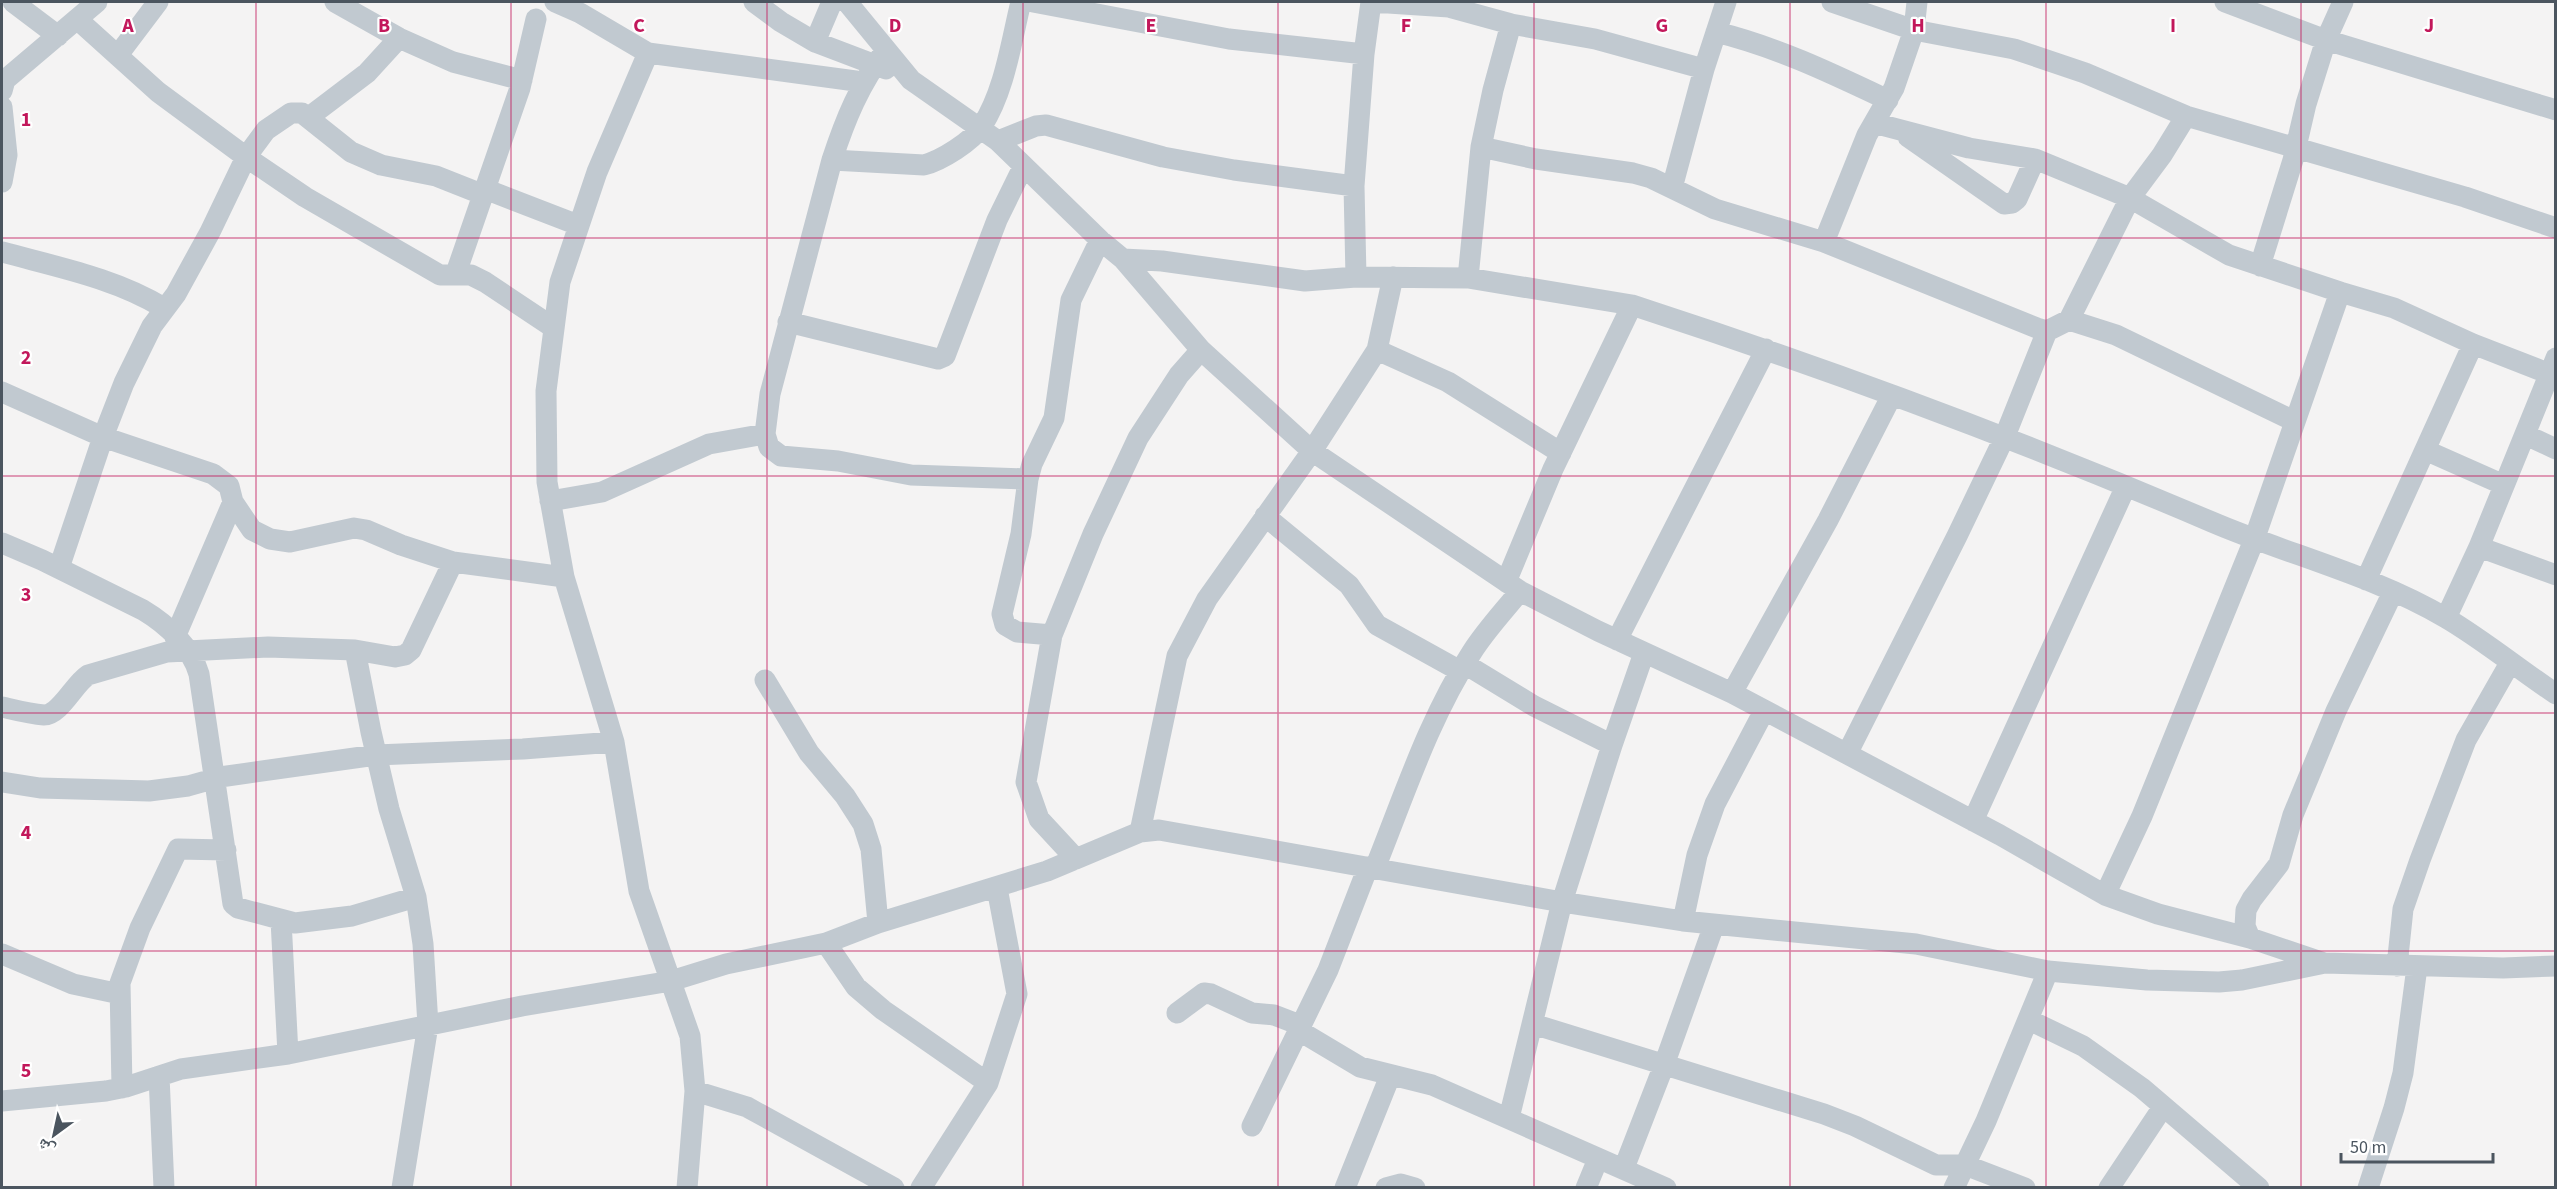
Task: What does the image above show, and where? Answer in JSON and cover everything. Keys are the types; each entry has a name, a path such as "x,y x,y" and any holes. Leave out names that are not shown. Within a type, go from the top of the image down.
{"street":[{"path":"13,2 58,36"},
{"path":"2,91 6,80 97,2"},
{"path":"118,55 158,2"},
{"path":"335,2 399,38 453,62 522,80"},
{"path":"555,2 580,13 648,53 875,65"},
{"path":"754,2 814,42 911,80 998,141 1100,240 1123,259 1201,350 1312,451 1513,587 1617,640 1732,693 2105,895 2158,914 2250,938 2325,963"},
{"path":"814,42 832,2"},
{"path":"847,2 875,65"},
{"path":"832,160 924,165 938,161 981,128 1001,82 1021,2"},
{"path":"1033,2 1229,39 1364,54"},
{"path":"1356,277 1354,186 1364,54 1372,2 1449,7 1511,24 1595,39 1704,69"},
{"path":"1672,188 1704,69 1726,2"},
{"path":"1832,2 1914,30 2014,49 2085,73 2187,116 2465,197 2556,228"},
{"path":"1824,242 1867,135 1888,100 1914,30 1917,2"},
{"path":"2224,2 2326,40 2556,110"},
{"path":"2260,266 2326,40 2343,2"},
{"path":"456,273 522,80 536,18"},
{"path":"77,19 159,92 246,157 305,197 440,275 456,273 471,275 485,282 554,328"},
{"path":"1468,278 1482,147 1493,90 1511,24"},
{"path":"1716,32 1747,39 1794,56 1888,100"},
{"path":"309,117 367,73 399,38"},
{"path":"648,53 597,172 560,282 546,391 547,482 564,577 614,742 639,891 690,1036 695,1091 687,1188"},
{"path":"875,65 844,123 832,160 770,394 765,434 769,447 781,456 838,461 911,475 1028,479"},
{"path":"2,107 7,154 2,182"},
{"path":"58,568 103,437 124,383 152,326 176,294 210,232 246,157 266,130 291,113 302,113 309,117 351,152 381,165 436,176 578,225"},
{"path":"1847,754 1958,536 2005,436 2047,331 2069,320 2130,198 2187,116"},
{"path":"1874,123 1969,148 2035,159 2130,198 2229,255 2394,308 2473,344 2553,366 2479,547 2446,618"},
{"path":"998,141 1036,126 1046,125 1163,157 1234,170 1354,186"},
{"path":"1896,128 2004,204 2012,204 2017,199 2035,159"},
{"path":"1482,147 1536,159 1633,173 1672,188 1715,209 1824,242 2047,331"},
{"path":"788,322 938,359 945,356 997,220 1023,167"},
{"path":"1052,635 1017,632 1005,625 1002,614 1021,534 1028,479 1032,464 1054,418 1071,300 1100,240"},
{"path":"2,252 116,284 164,308"},
{"path":"1123,259 1162,261 1305,281 1356,277 1468,278 1632,305 1766,349 2005,436 2254,540 2366,580 2446,618 2556,694"},
{"path":"1140,832 1177,656 1207,599 1312,451 1377,350 1393,277"},
{"path":"2105,895 2142,816 2254,540 2340,292"},
{"path":"1252,1126 1328,970 1423,746 1463,668 1513,587 1561,453 1632,305"},
{"path":"2069,320 2116,335 2294,421"},
{"path":"2366,580 2473,344"},
{"path":"1617,640 1766,349"},
{"path":"1076,859 1039,819 1026,782 1052,635 1093,534 1138,438 1179,375 1201,350"},
{"path":"1377,350 1448,382 1561,453"},
{"path":"2,392 103,437 213,474 229,486 233,502 252,530 270,539 290,542 354,528 366,530 400,545 453,562 564,577"},
{"path":"1732,693 1828,520 1892,394"},
{"path":"550,501 602,492 710,444 765,434"},
{"path":"2526,435 2556,449"},
{"path":"2425,450 2504,485"},
{"path":"1972,821 2126,486"},
{"path":"182,644 233,502"},
{"path":"1265,516 1349,585 1377,625 1612,745"},
{"path":"2,543 144,610 156,618 182,644 199,674 233,904 238,908 295,923 352,916 416,897"},
{"path":"2479,547 2556,575"},
{"path":"2,707 45,715 55,712 80,680 88,675 167,652 182,644 221,651 254,647 355,650 395,657 405,655 411,650 453,562"},
{"path":"2250,938 2246,926 2247,910 2252,899 2279,864 2293,815 2336,711 2393,592"},
{"path":"355,650 389,809 416,897 423,944 428,1025 402,1188"},
{"path":"1509,1118 1562,902 1644,653"},
{"path":"2368,1188 2403,1073 2407,966 2403,909 2466,740 2510,663"},
{"path":"765,680 809,753 845,796 863,824 871,849 878,923"},
{"path":"1683,921 1697,855 1715,804 1764,711"},
{"path":"2,782 40,789 149,791 189,786 213,779 376,755 523,749 614,742"},
{"path":"2,1101 122,1088 181,1069 288,1054 522,1006 671,981 726,964 826,943 878,923 1047,872 1140,832 1159,830 1562,902 1683,921 1916,944 2048,971 2147,981 2242,980 2325,963 2503,968 2556,966"},
{"path":"122,1088 120,983 140,928 175,852 182,847 226,850"},
{"path":"921,1188 988,1083 1017,994 997,888"},
{"path":"281,920 288,1054"},
{"path":"1624,1168 1714,925"},
{"path":"826,943 856,987 883,1010 988,1083"},
{"path":"2,954 73,984 120,994"},
{"path":"1954,1188 2029,1020 2048,971"},
{"path":"1178,1013 1204,993 1211,994 1251,1013 1274,1015 1299,1028 1359,1067 1432,1086 1666,1188"},
{"path":"2029,1020 2083,1046 2142,1088 2259,1188"},
{"path":"1533,1024 1752,1090 1855,1126 1935,1165 1965,1165 2025,1188"},
{"path":"159,1076 164,1188"},
{"path":"1345,1188 1390,1076"},
{"path":"695,1091 747,1107 894,1188"},
{"path":"2109,1188 2163,1107"},
{"path":"1586,1188 1598,1159"},
{"path":"1386,1188 1401,1184 1414,1188"}]}
